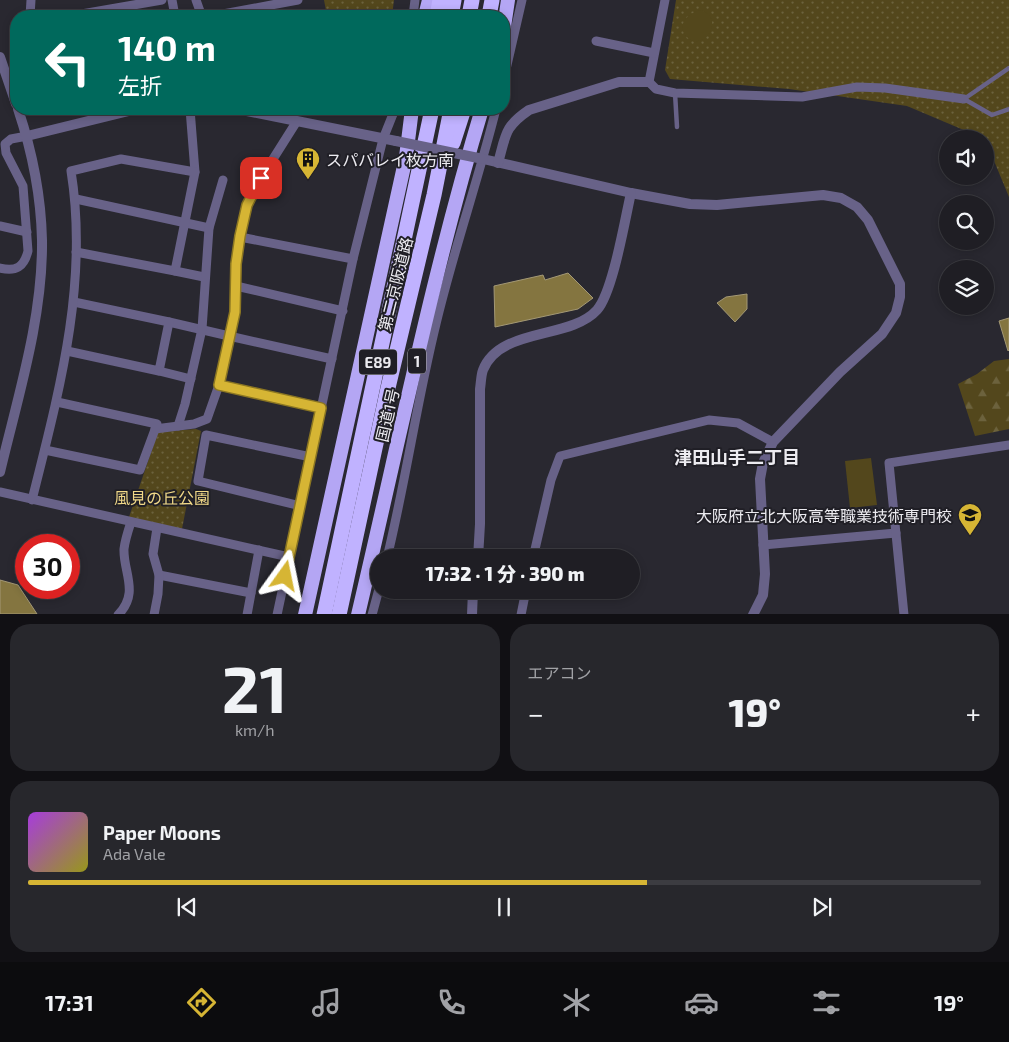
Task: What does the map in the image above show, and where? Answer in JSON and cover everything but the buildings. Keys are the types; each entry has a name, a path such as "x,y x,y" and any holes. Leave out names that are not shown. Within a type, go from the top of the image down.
{"highway":[{"path":"305,614 406,157 411,115"},
{"path":"412,205 422,115"},
{"name":"第二京阪道路","path":"324,614 431,115"},
{"name":"第二京阪道路","path":"339,614 388,388 434,195 450,115"},
{"path":"434,195 462,115"},
{"name":"国道1号","path":"358,614 464,168 480,115"}],"street":[{"path":"104,10 162,0"},
{"path":"244,10 298,0"},
{"path":"510,52 522,0"},
{"path":"649,82 665,0"},
{"path":"596,41 654,53"},
{"path":"0,57 10,74"},
{"path":"498,163 509,127 516,119 529,110 619,82 649,82 656,89 675,93 802,97 857,87 885,88 964,99"},
{"path":"0,472 4,436 31,339 40,284 42,239 36,180 27,136 20,115"},
{"path":"0,268 9,270 19,267 25,260 28,251 23,186 6,153 4,144 11,139 112,115"},
{"path":"175,271 195,172 190,115"},
{"path":"268,115 484,159 631,193 690,204 717,205 823,195 841,198 857,207 868,220 900,284 900,297 896,313 882,334 840,372 773,442 763,463 760,479 765,574 764,595 753,614"},
{"path":"277,614 353,259 384,139 393,115"},
{"path":"389,549 438,317 484,159 495,115"},
{"path":"155,429 194,424 207,419 219,385 235,312 240,236 247,205 261,178 298,121"},
{"path":"32,500 57,402 74,302 76,199 71,171 121,159 195,172"},
{"path":"178,426 202,329 204,277 209,228 223,180"},
{"path":"479,549 480,389 483,370 495,352 512,342 580,323 598,310 610,284 631,193"},
{"path":"76,199 209,228"},
{"path":"0,226 27,232"},
{"path":"240,236 353,259"},
{"path":"76,252 204,277"},
{"path":"236,286 343,311"},
{"path":"74,302 332,359"},
{"path":"159,372 169,322"},
{"path":"67,351 191,379"},
{"path":"219,385 321,408"},
{"path":"45,450 140,470 157,424 57,402"},
{"path":"535,549 550,480 560,456 709,420 738,424 773,442"},
{"path":"301,506 198,481 206,435 311,457"},
{"path":"904,614 889,463 1009,445"},
{"path":"0,492 289,557"},
{"path":"118,614 123,610 128,600 129,585 124,551 131,522"},
{"path":"154,614 159,575 153,554 157,528"},
{"path":"763,545 896,533"},
{"path":"247,614 259,550"},
{"path":"159,575 251,593"},
{"path":"372,614 376,599"},
{"path":"472,614 473,599"},
{"path":"521,614 524,599"}],"lane":[{"path":"1009,68 964,99 992,115 1009,109"},
{"path":"675,93 677,127"}],"green space":[{"path":"324,0 394,0 393,10 326,10"},
{"path":"676,0 1009,0 1009,197 994,161 994,130 964,130 907,106 789,89 670,79 665,70"},
{"path":"700,10 708,14 712,20 712,26 706,37 700,41 694,41 684,33 683,25 691,14"},
{"path":"1009,359 1009,429 975,436 958,384 977,374 994,361"},
{"name":"風見の丘公園","path":"196,429 201,431 182,529 129,517 158,432"},
{"path":"871,458 877,505 850,508 845,461"}],"shaded area":[{"path":"568,273 593,298 578,309 495,327 494,286 543,275 545,280"},
{"path":"747,294 747,309 735,322 717,303 726,297"},
{"path":"1009,318 1009,350 1008,351 999,321"},
{"path":"0,580 15,584 15,599 27,599 37,614 0,614"}],"place":[{"name":"スパバレイ枚方南","path":"308,180"},
{"name":"大阪府立北大阪高等職業技術専門校","path":"970,536"}],"district":[{"name":"津田山手二丁目","path":"737,457"}],"route":[{"path":"261,178 247,205 240,236 236,264 235,312 219,385 321,408 285,576"}]}
